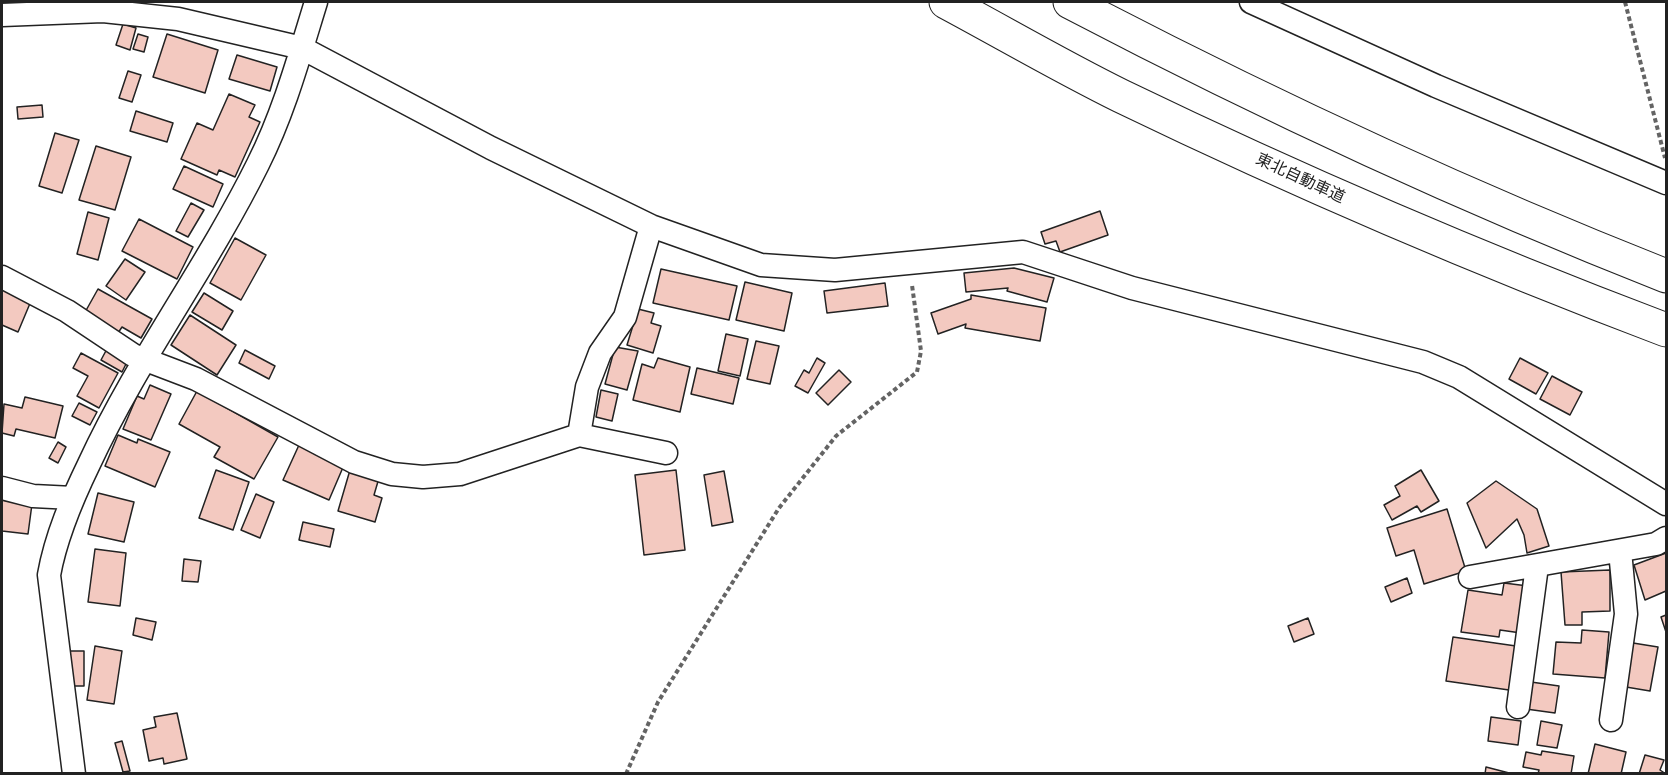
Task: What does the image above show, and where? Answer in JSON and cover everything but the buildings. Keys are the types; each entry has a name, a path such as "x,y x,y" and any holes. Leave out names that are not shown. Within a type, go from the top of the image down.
{"highway":[{"name":"東北自動車道","path":"946,2 1119,95 1339,197 1553,287 1666,330"},
{"path":"1070,2 1149,43 1364,147 1575,240 1666,276"}],"street":[{"path":"74,774 49,575 52,556 73,498 112,414 258,164 289,94 316,2"},
{"path":"1251,2 1436,86 1662,181"},
{"path":"2,15 104,6 178,19 302,48 491,148 651,226 760,265 835,270 1023,252 1132,288 1424,363 1459,376 1666,504"},
{"path":"579,435 587,387 600,353 625,317 651,226"},
{"path":"2,277 67,311 133,355 196,379 354,462 392,474 423,477 460,474 579,435 666,453"},
{"path":"2,488 33,496 73,498"},
{"path":"1470,577 1656,544 1666,538"},
{"path":"1611,720 1626,614 1620,551"},
{"path":"1518,707 1537,566"}],"path":[{"path":"1625,2 1665,158 1662,181"},
{"path":"626,774 658,702 779,508 836,436 903,386 917,372 921,351 910,262"}]}
